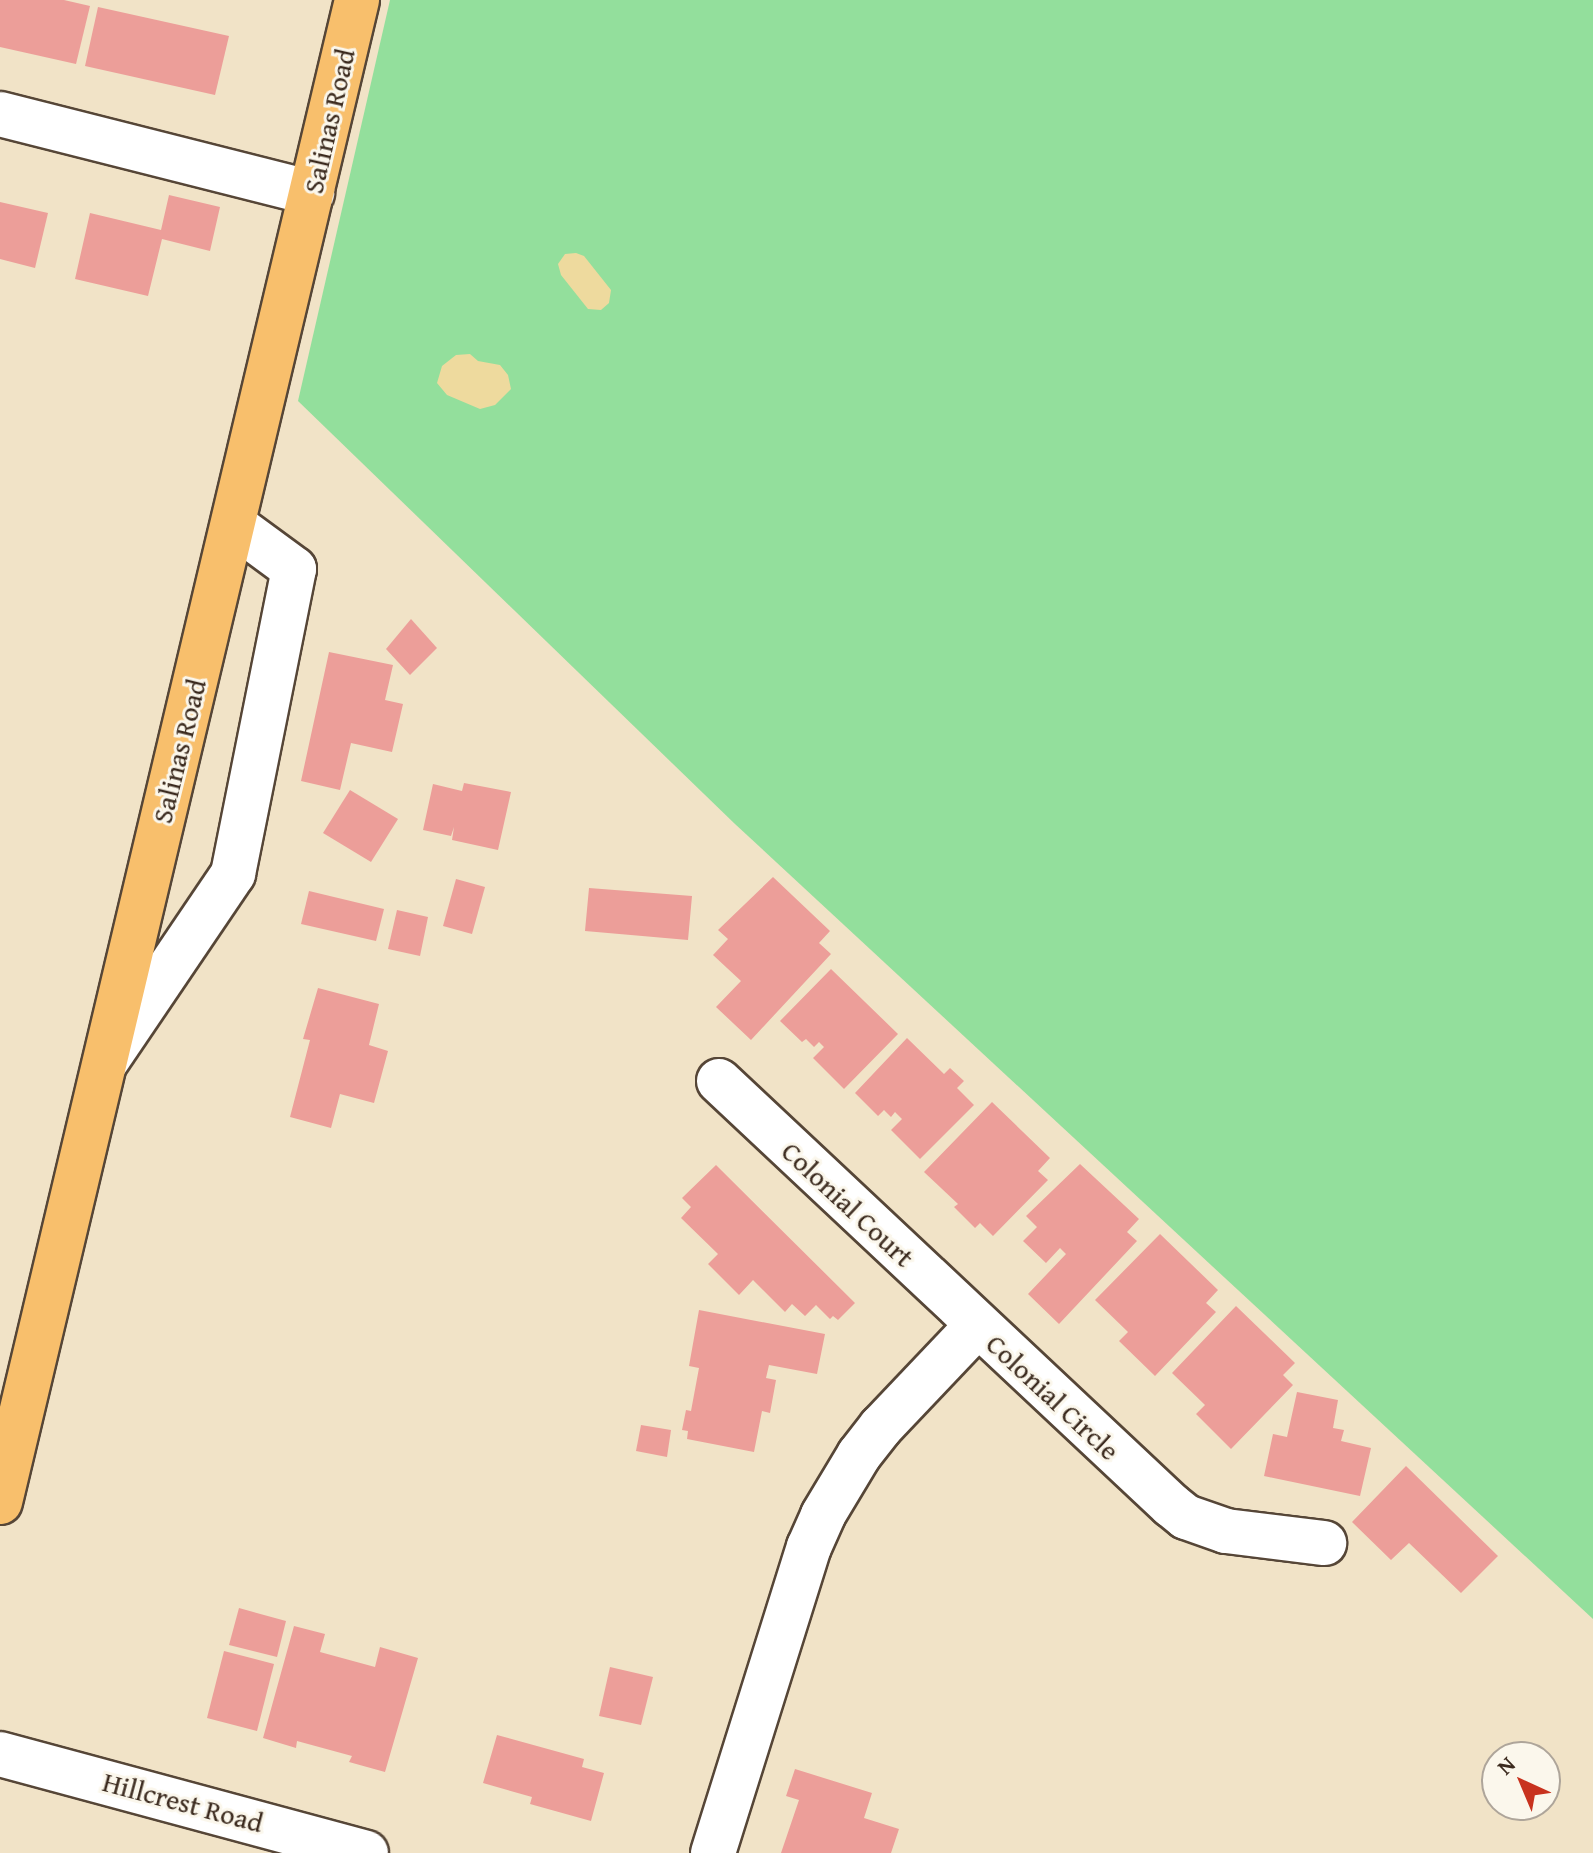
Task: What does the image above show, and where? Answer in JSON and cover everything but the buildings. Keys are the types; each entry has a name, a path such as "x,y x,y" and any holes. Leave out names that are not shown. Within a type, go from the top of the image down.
{"main road":[{"name":"Salinas Road","path":"0,1502 100,1070 234,525 357,0"}],"street":[{"path":"0,114 312,193"},
{"path":"100,1070 233,874 294,569 234,525"},
{"name":"Colonial Court","path":"719,1081 977,1326"},
{"name":"Colonial Circle","path":"713,1853 809,1547 823,1515 859,1455 881,1427 977,1326 1186,1517 1226,1531 1324,1543"},
{"name":"Hillcrest Road","path":"0,1754 366,1853"}],"green space":[{"path":"390,0 1593,0 1593,1619 735,824 298,401"}],"sand":[{"path":"565,254 584,256 611,290 609,303 601,310 588,309 561,275 558,264"},
{"path":"470,354 478,361 500,365 508,375 511,389 495,405 480,409 447,395 437,383 442,366 456,355"}]}
